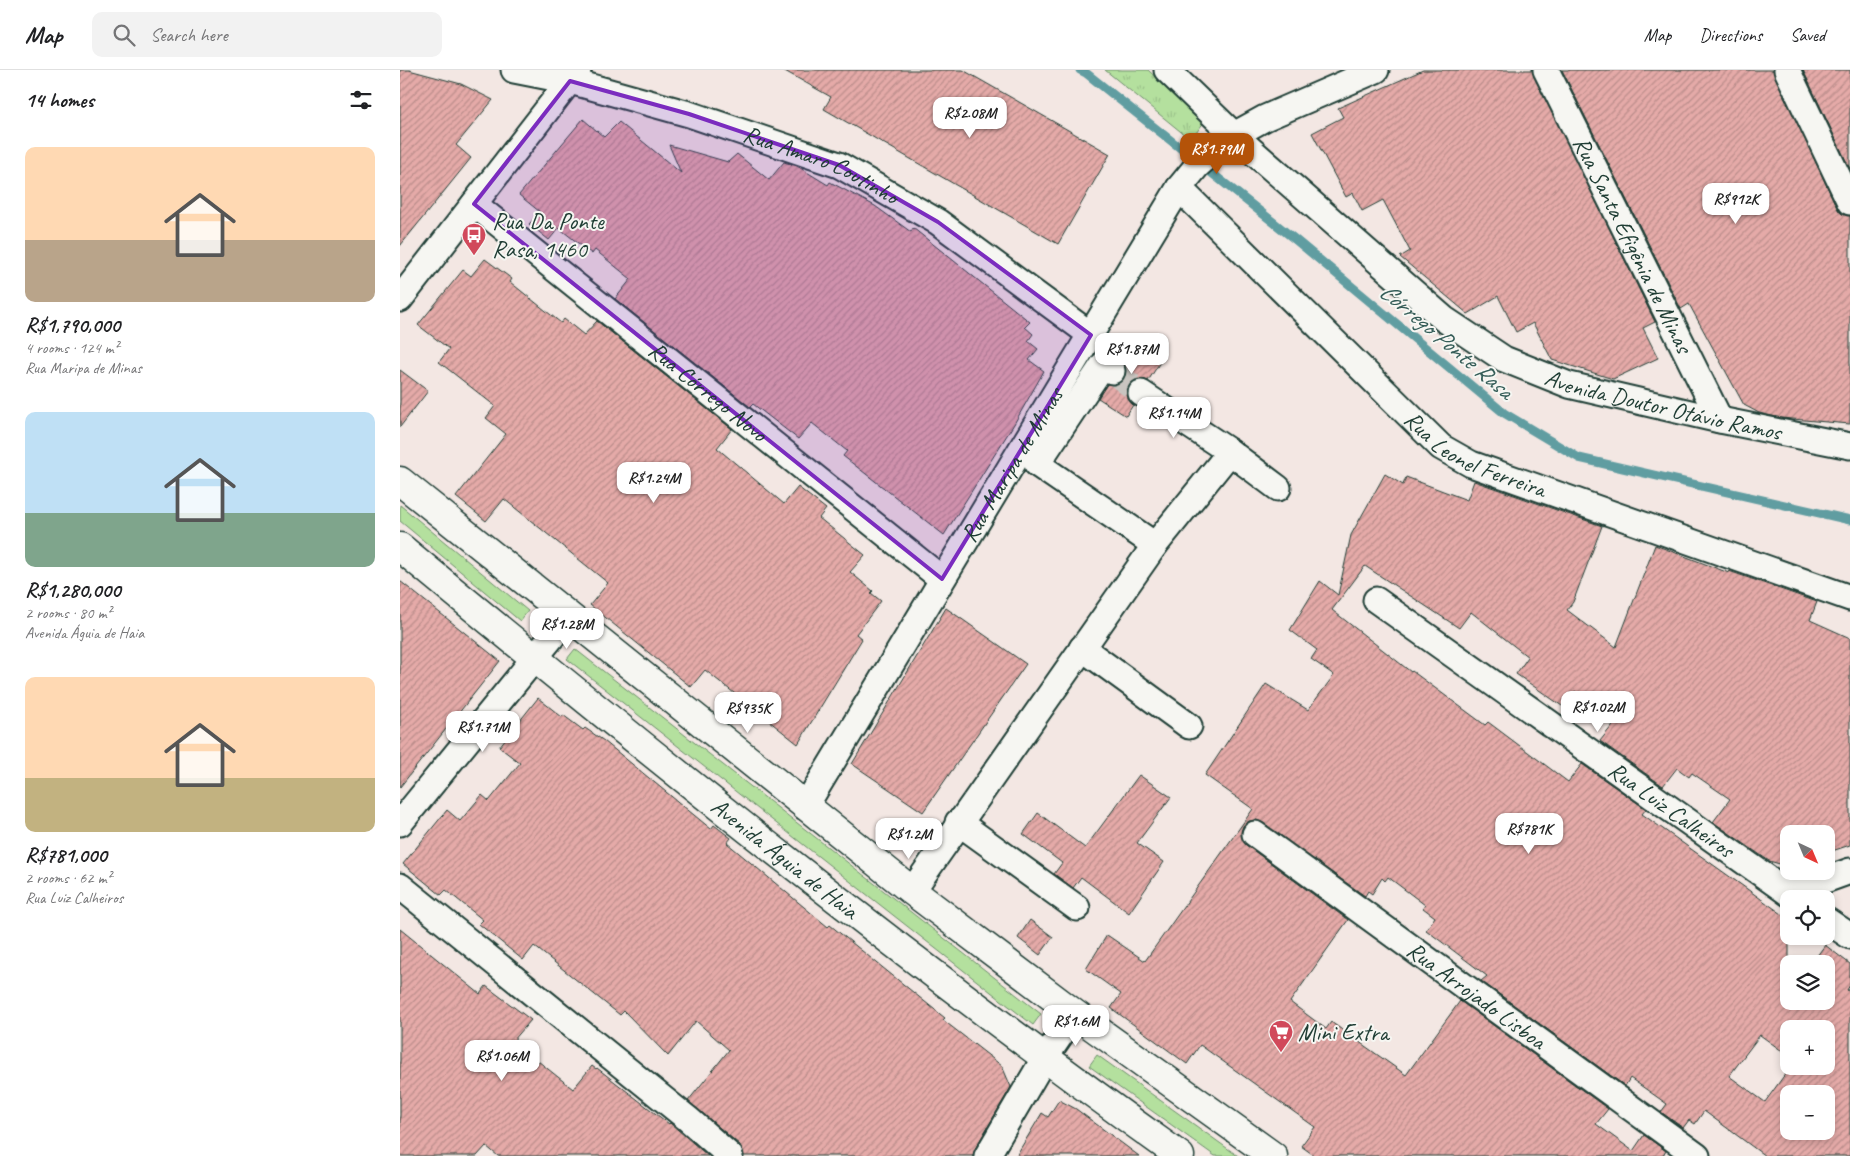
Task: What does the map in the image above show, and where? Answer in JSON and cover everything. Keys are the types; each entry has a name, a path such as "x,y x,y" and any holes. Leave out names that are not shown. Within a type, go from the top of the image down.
{"main road":[{"path":"400,481 912,891 1074,1014 1274,1156"},
{"name":"Avenida Águia de Haia","path":"400,547 535,659 1044,1059 1180,1156"}],"street":[{"name":"Rua Amaro Coutinho","path":"514,70 574,76 838,165 938,222 1091,336"},
{"name":"Avenida Doutor Otávio Ramos","path":"1168,70 1229,138 1444,319 1504,360 1569,386 1720,420 1850,446"},
{"name":"Rua Maripa de Minas","path":"805,807 1181,186 1197,166 1229,138 1266,118 1376,70"},
{"name":"Rua Santa Efigênia de Minas","path":"1546,70 1720,420"},
{"path":"1787,70 1850,202"},
{"path":"400,299 574,76"},
{"name":"Rua Leonel Ferreira","path":"1181,186 1441,447 1471,464 1850,598"},
{"name":"Rua Córrego Novo","path":"474,204 942,579"},
{"path":"1112,371 1103,365 1037,464 1155,545"},
{"path":"1141,393 1230,452 1278,488"},
{"path":"912,891 958,822 1155,545 1230,452"},
{"name":"Rua Luiz Calheiros","path":"1376,600 1785,890"},
{"path":"400,822 569,616"},
{"path":"1082,648 1189,726"},
{"path":"958,822 1077,908"},
{"name":"Rua Arrojado Lisboa","path":"1254,834 1698,1156"},
{"path":"1807,890 1850,871"},
{"path":"400,886 695,1124 730,1156"},
{"path":"1835,926 1850,936"},
{"path":"987,1156 1044,1059 1074,1014"}],"highlighted area":[{"path":"570,81 689,114 839,165 938,222 1091,335 942,579 474,204"}],"green space":[{"path":"1105,70 1148,70 1204,122 1191,140"},
{"path":"400,505 528,611 520,621 400,521"},
{"path":"575,649 1041,1014 1033,1025 567,659"},
{"path":"1097,1055 1238,1156 1215,1156 1089,1066"}],"building":[{"path":"400,70 409,70 461,84 493,100 456,145 471,158 400,246"},
{"path":"783,70 963,70 1110,154 1058,244 824,109 831,97"},
{"path":"1423,70 1532,70 1655,322 1643,328 1658,358 1613,379 1552,360 1533,323 1516,332 1498,296 1468,314 1400,257 1410,251 1383,200 1362,211 1353,193 1346,197 1312,133 1343,117 1338,108"},
{"path":"1562,70 1773,70 1837,208 1842,214 1850,216 1850,424 1781,418 1759,413 1744,405 1689,304 1681,309"},
{"path":"1803,70 1850,70 1850,169"},
{"path":"583,119 604,137 619,122 681,173 669,145 728,162 737,154 769,180 784,162 797,166 828,185 830,182 875,206 911,232 913,228 1030,322 1025,327 1033,334 1028,341 1038,349 1029,360 1044,371 1014,424 944,535 843,456 847,451 812,423 798,439 753,404 750,407 615,299 631,279 595,250 592,254 559,228 549,240 529,224 540,212 519,195"},
{"path":"485,259 512,279 510,282 561,323 564,319 584,335 597,321 732,429 717,448 784,504 798,487 826,509 819,518 865,555 850,572 873,591 871,593 881,601 856,634 862,639 798,744 705,670 691,687 590,605 608,583 504,499 486,521 456,497 506,434 486,418 495,406 439,362 449,349 418,325 463,270 471,276"},
{"path":"1134,337 1164,356 1148,381 1135,380 1129,386 1128,399 1133,405 1126,416 1098,398 1107,384 1118,384 1124,379 1125,365 1120,359"},
{"path":"400,370 428,391 400,427"},
{"path":"1385,474 1403,485 1406,477 1467,500 1474,481 1602,526 1573,602 1567,610 1616,647 1655,545 1729,573 1729,571 1817,602 1810,620 1850,638 1850,845 1835,850 1835,825 1780,825 1780,864 1769,861 1713,822 1730,799 1692,773 1689,777 1677,768 1663,786 1600,741 1616,721 1575,691 1562,706 1516,674 1528,657 1471,612 1459,628 1365,566 1332,610 1411,672 1485,725 1488,722 1568,782 1582,764 1646,809 1642,814 1780,913 1780,945 1789,945 1789,955 1780,955 1780,1010 1835,1010 1835,955 1818,955 1825,945 1850,964 1850,985 1847,990 1850,992 1850,1156 1765,1156 1704,1111 1695,1124 1689,1120 1683,1128 1661,1112 1667,1104 1630,1078 1625,1086 1481,981 1487,976 1426,930 1435,917 1423,908 1425,905 1388,877 1385,881 1382,878 1372,894 1368,891 1365,896 1257,820 1249,821 1243,826 1241,833 1246,845 1348,920 1290,1002 1326,1029 1331,1022 1406,1075 1460,1001 1608,1109 1596,1124 1633,1151 1644,1135 1666,1151 1663,1156 1315,1156 1301,1146 1315,1127 1200,1045 1187,1064 1111,1008 1121,994 1086,969 1107,935 1145,961 1253,809 1205,775 1266,684 1308,710 1334,675 1311,659 1317,650 1290,630 1320,581 1338,595 1351,535"},
{"path":"400,581 500,661 400,787"},
{"path":"946,608 1026,664 923,812 852,764"},
{"path":"538,698 562,717 563,715 583,730 585,728 604,741 711,829 714,825 731,838 727,843 828,927 830,925 945,1018 943,1020 1002,1066 1011,1087 975,1149 973,1156 744,1156 740,1145 688,1101 729,1050 696,1021 668,1056 624,1011 620,1015 534,946 523,960 479,924 483,920 446,890 441,895 403,864 447,810 460,821 482,795 489,801 520,763 499,747"},
{"path":"1139,775 1171,797 1137,843 1164,862 1129,913 1081,877 1073,888 1054,874 1062,863 1023,834 1038,813 1085,848"},
{"path":"1030,920 1053,937 1040,955 1018,938"},
{"path":"400,929 480,994 486,986 531,1020 513,1041 573,1089 592,1066 597,1068 670,1123 708,1156 498,1156 486,1146 477,1156 400,1156"},
{"path":"1059,1100 1076,1109 1139,1156 1016,1156 1042,1113 1048,1117"}],"waterway":[{"name":"Córrego Ponte Rasa","path":"1080,70 1297,241 1504,413 1579,458 1850,520"}],"tunnel":[{"path":"1112,371 1141,393"}],"place":[{"name":"Rua Da Ponte Rasa, 1460","path":"474,256"},
{"name":"Mini Extra","path":"1281,1053"}]}
